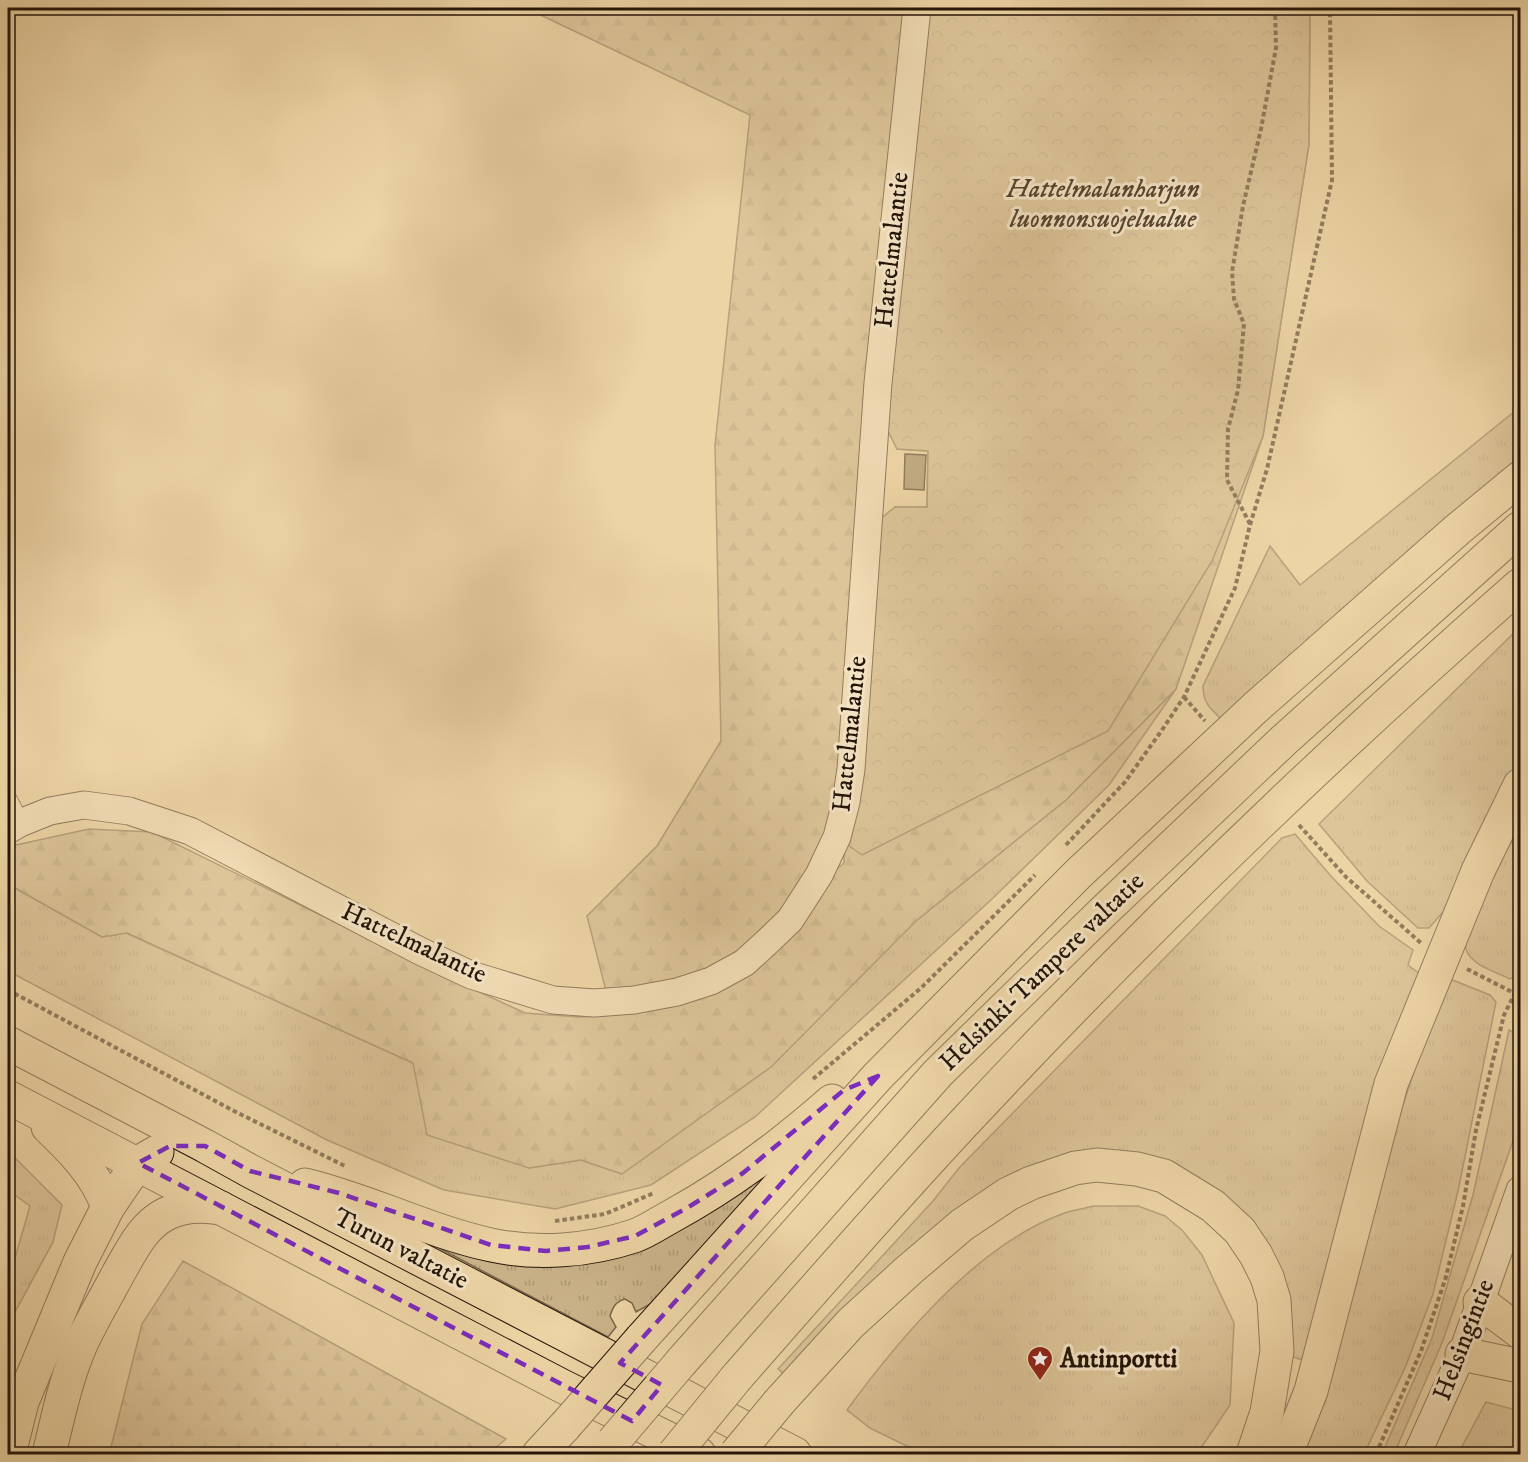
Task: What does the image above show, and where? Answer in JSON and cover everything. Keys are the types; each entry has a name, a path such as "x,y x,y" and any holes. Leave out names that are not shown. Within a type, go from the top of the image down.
{"highway":[{"path":"539,1455 878,1076 1078,874 1255,708 1457,530 1521,478"},
{"name":"Helsinki-Tampere valtatie","path":"609,1448 682,1361 938,1073 1112,903 1283,741 1521,528"},
{"name":"Helsinki-Tampere valtatie","path":"674,1455 737,1377 858,1238 977,1108 1137,944 1313,774 1521,585"},
{"path":"1286,1455 1311,1390 1391,1084 1478,871 1521,785"},
{"name":"Turun valtatie","path":"8,1042 250,1172 795,1455"},
{"path":"250,1172 339,1193 431,1227 491,1245 546,1251 588,1247 635,1236 687,1208 760,1160 793,1135 844,1090 878,1076"},
{"path":"19,1103 81,1162 95,1179 108,1207"},
{"name":"Turun valtatie","path":"19,1103 699,1455"},
{"path":"9,1455 22,1402 45,1344 80,1262 108,1207 138,1163 170,1146 186,1144 205,1146"},
{"path":"736,1455 780,1401 851,1323 962,1225 1008,1194 1040,1180 1074,1168 1097,1166 1137,1169 1164,1176 1213,1206 1240,1231 1256,1255 1267,1277 1274,1300 1277,1351 1267,1412 1253,1455"},
{"path":"50,1455 62,1399 81,1344 137,1241 150,1226 166,1214 179,1209 208,1206 225,1209"},
{"path":"1480,1302 1521,1332"},
{"path":"1462,1354 1521,1366"}],"street":[{"name":"Hattelmalantie","path":"14,827 50,812 84,805 129,811 190,831 420,951 471,975 553,1000 594,1003 634,1000 677,992 711,981 744,963 790,920 819,875 837,837 846,802 852,758 878,383 917,8"},
{"path":"8,800 14,827"},
{"name":"Helsingintie","path":"1417,1455 1462,1354 1521,1190"}],"path":[{"path":"1250,525 1227,480 1228,429 1238,390 1244,324 1234,299 1232,272 1243,206 1261,129 1276,48 1275,8"},
{"path":"1062,849 1125,782 1184,697 1235,588 1250,525 1267,469 1332,180 1330,8"},
{"path":"1184,697 1205,722"},
{"path":"1299,825 1346,878 1429,950"},
{"path":"806,1085 921,988 1037,874"},
{"path":"1465,968 1521,996"},
{"path":"1376,1455 1421,1352 1446,1277 1463,1206 1476,1130 1504,1015 1515,993 1521,988"},
{"path":"8,990 234,1111 350,1168"},
{"path":"551,1222 605,1214 664,1188"}],"highlighted area":[{"path":"878,1076 620,1363 662,1385 632,1421 138,1163 170,1146 205,1146 250,1171 339,1193 491,1245 546,1251 588,1247 635,1236 687,1208 743,1173 844,1090"}],"green space":[{"path":"526,8 906,8 842,751 830,825 816,857 791,898 749,944 696,976 606,991 587,916 657,846 721,741 715,445 750,115"},
{"name":"Hattelmalanharjun luonnonsuojelualue","path":"928,8 1310,8 1309,144 1263,436 1212,561 1108,731 862,855 845,843 879,520 895,507 927,507 928,451 897,449 886,427"},
{"path":"1310,8 1309,144 1263,436 1176,689 1066,800 916,921 771,1067 622,1174 581,1160 529,1168 427,1135 413,1063 127,933 102,937 8,884 8,853 16,845 89,829 152,832 432,970 525,1013 578,1017 616,1015 678,1002 844,863 845,843 895,507 927,507 928,451 897,449"},
{"path":"1520,407 1520,462 1223,721 1206,702 1203,686 1270,546 1300,585"},
{"path":"1520,627 1520,759 1451,903 1429,928 1418,928 1367,881 1319,824"},
{"path":"1176,689 1109,785 993,898 755,1117 651,1185 555,1209 444,1190 327,1140 8,971 8,884 102,937 126,933 413,1063 529,1168 581,1160 622,1174 916,921 1066,800"},
{"path":"1520,826 1520,972 1510,979 1486,968 1470,957 1466,942 1476,909"},
{"path":"1295,834 1379,926 1413,950 1408,965 1420,974 1308,1362 1287,1355 1288,1326 1196,1179 1012,1177 949,1215 788,1378 778,1369 933,1201 959,1168 1282,838"},
{"path":"1445,977 1490,995 1496,1002 1458,1191 1433,1294 1405,1368 1364,1454 1299,1454 1382,1169"},
{"path":"1509,1030 1520,1036 1520,1121 1442,1343 1394,1454 1382,1454 1432,1338 1473,1195"},
{"path":"8,1151 62,1205 53,1242 8,1325 8,1278 30,1206 8,1190"},
{"path":"778,1164 665,1296 636,1312 632,1303 625,1299 613,1307 610,1316 616,1327 608,1337 437,1247 441,1242 561,1260"},
{"path":"1093,1206 1138,1206 1165,1216 1182,1230 1202,1255 1234,1323 1230,1405 1197,1454 923,1454 870,1428 847,1410 915,1325 970,1271 1030,1228 1066,1213"},
{"path":"183,1261 506,1439 488,1454 113,1454 111,1447 142,1324"},
{"path":"1486,1402 1520,1411 1520,1454 1458,1454"}],"building":[{"path":"905,454 926,455 924,490 904,489"}],"place":[{"name":"Antinportti","path":"1040,1382"}]}
